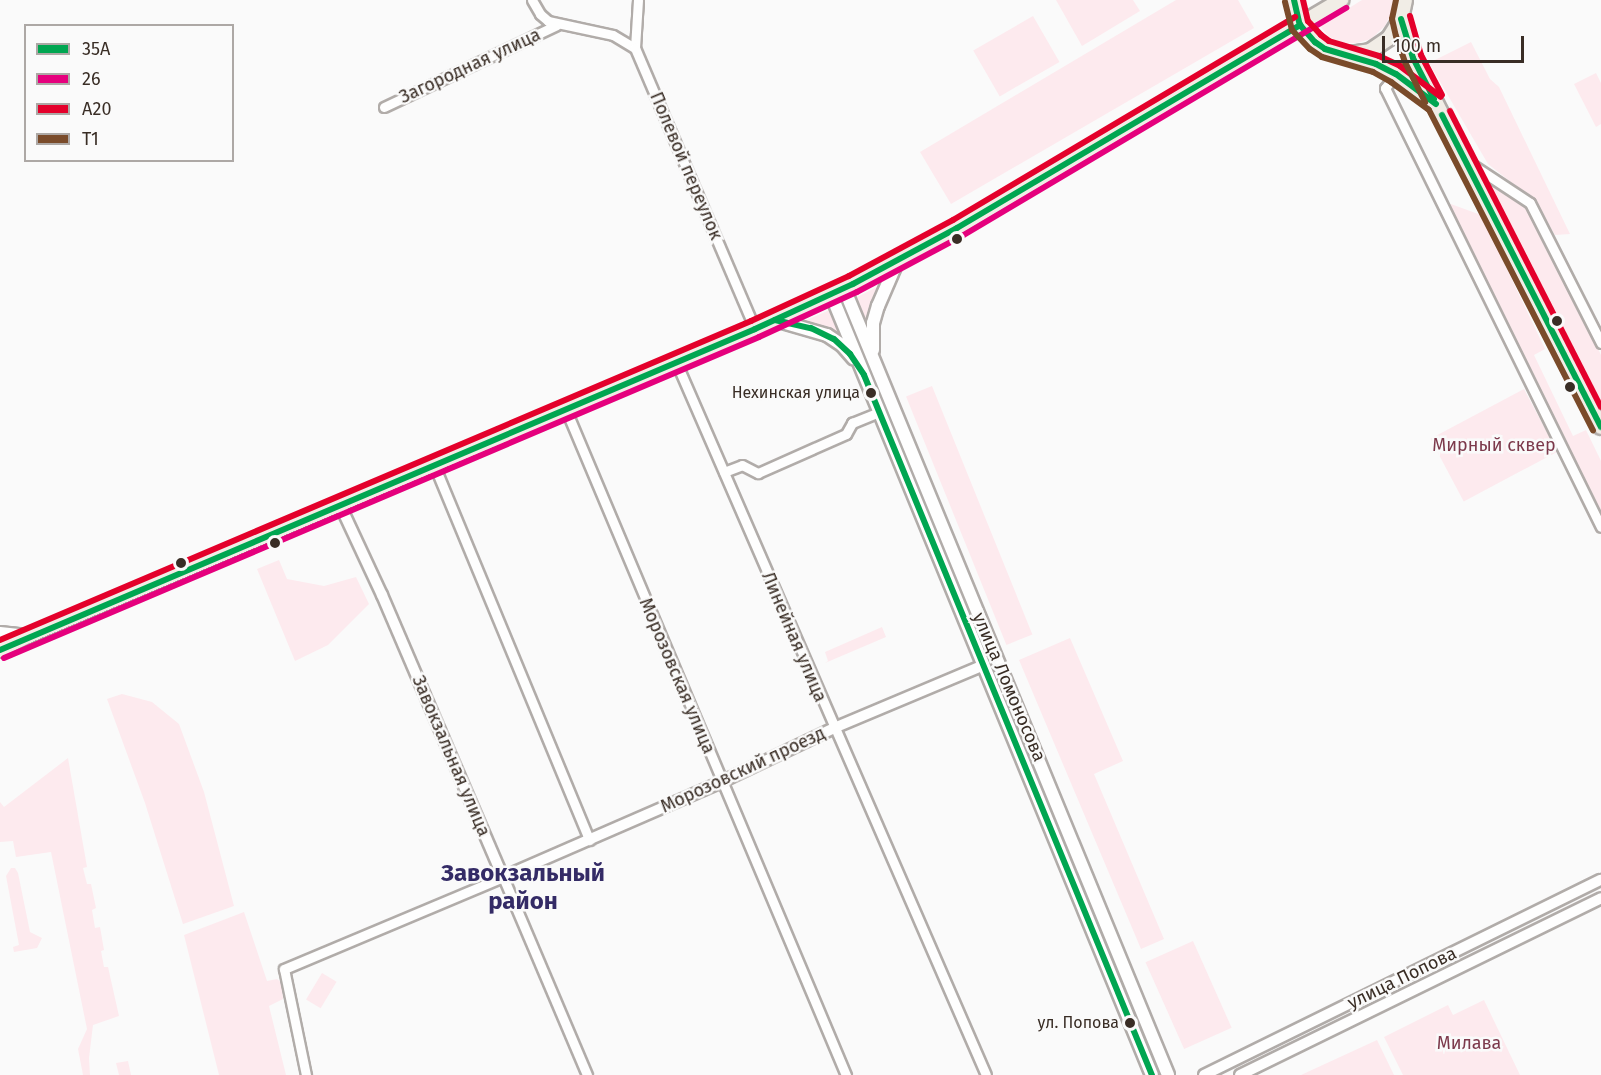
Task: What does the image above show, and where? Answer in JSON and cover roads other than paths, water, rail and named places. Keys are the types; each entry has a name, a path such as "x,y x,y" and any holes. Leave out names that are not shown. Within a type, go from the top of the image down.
{"main road":[{"path":"1294,0 1300,25 1315,42 1325,49 1347,54 1396,74 1436,104"},
{"path":"0,650 28,636 755,329 844,288 897,262 1341,0"},
{"path":"1347,54 1370,51 1389,38 1401,19 1405,0"},
{"path":"1401,19 1413,58 1601,428"},
{"name":"улица Ломоносова","path":"876,365 872,338 873,323 881,296 897,262"},
{"name":"улица Ломоносова","path":"844,288 1168,1075"},
{"name":"улица Ломоносова","path":"831,294 1093,926 1152,1075"},
{"name":"улица Ломоносова","path":"774,320 811,328 834,339 850,354 864,375"},
{"path":"924,519 937,514"},
{"path":"0,633 28,636"},
{"path":"1093,926 1106,920"}],"street":[{"path":"532,0 540,14 557,25 602,32 623,40 635,48"},
{"name":"Полевой переулок","path":"638,0 635,48 755,329"},
{"name":"Загородная улица","path":"384,106 557,25"},
{"path":"1396,74 1385,88 1601,528"},
{"path":"1466,161 1530,203 1601,343"},
{"name":"Линейная улица","path":"676,362 986,1075"},
{"name":"Морозовская улица","path":"566,410 846,1075"},
{"path":"724,472 742,465 758,472 846,434 852,423 879,412"},
{"path":"434,465 589,840"},
{"name":"Завокзальная улица","path":"340,505 382,595 587,1075"},
{"name":"Морозовский проезд","path":"503,877 722,782 834,728 984,665"},
{"path":"306,1075 284,969 503,877"},
{"name":"улица Попова","path":"1204,1075 1601,880"},
{"name":"улица Попова","path":"1240,1075 1601,898"}],"place":[{"name":"Нехинская улица","path":"871,393"},
{"name":"ул. Попова","path":"1130,1023"}],"district":[{"name":"Завокзальный район","path":"523,888"}],"park label":[{"name":"Мирный сквер","path":"1494,445"},
{"name":"Милава","path":"1469,1043"}]}
